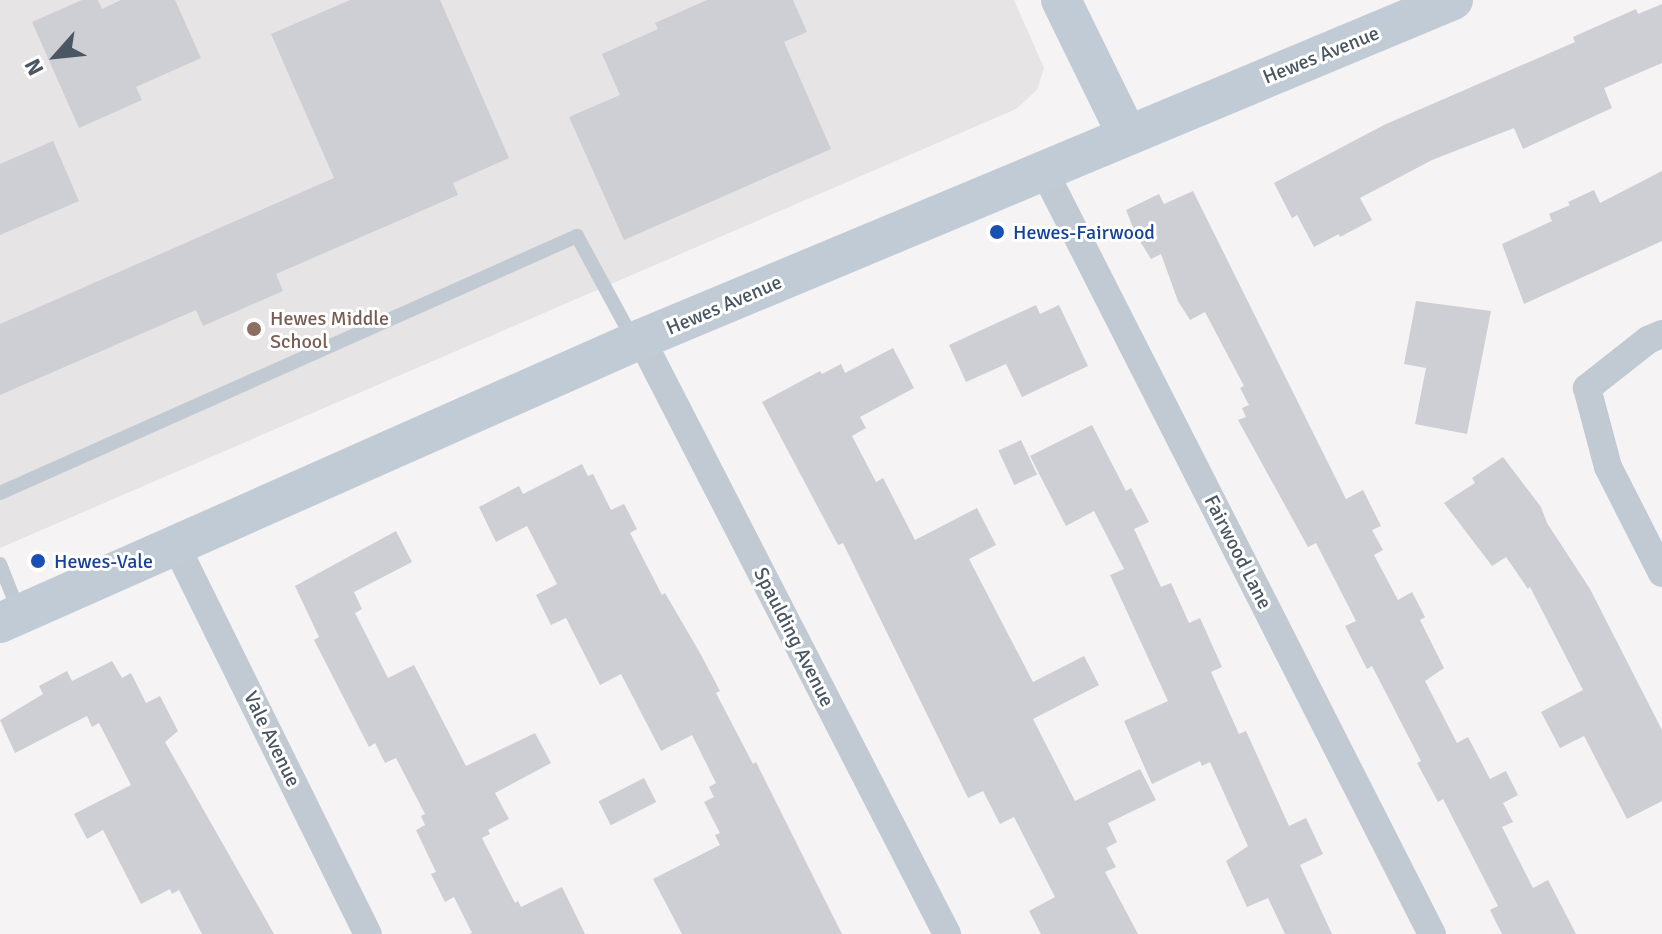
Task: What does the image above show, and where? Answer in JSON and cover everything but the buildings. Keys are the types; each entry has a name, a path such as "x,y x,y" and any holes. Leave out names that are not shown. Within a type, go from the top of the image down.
{"street":[{"path":"1061,0 1127,135"},
{"name":"Hewes Avenue","path":"10,618 638,341 1441,2"},
{"name":"Fairwood Lane","path":"1044,171 1432,934"},
{"path":"1662,334 1648,340 1587,388 1608,467 1662,573"},
{"name":"Spaulding Avenue","path":"638,341 947,934"},
{"name":"Vale Avenue","path":"175,544 368,934"}],"lane":[{"path":"0,493 577,236 638,341"},
{"path":"0,564 10,618"}],"shaded area":[{"name":"Hewes Middle School","path":"0,0 1014,0 1044,68 1037,90 1016,109 0,548"}],"place":[{"name":"Hewes-Fairwood","path":"997,232"},
{"name":"Hewes Middle School","path":"254,329"},
{"name":"Hewes-Vale","path":"38,561"}]}
